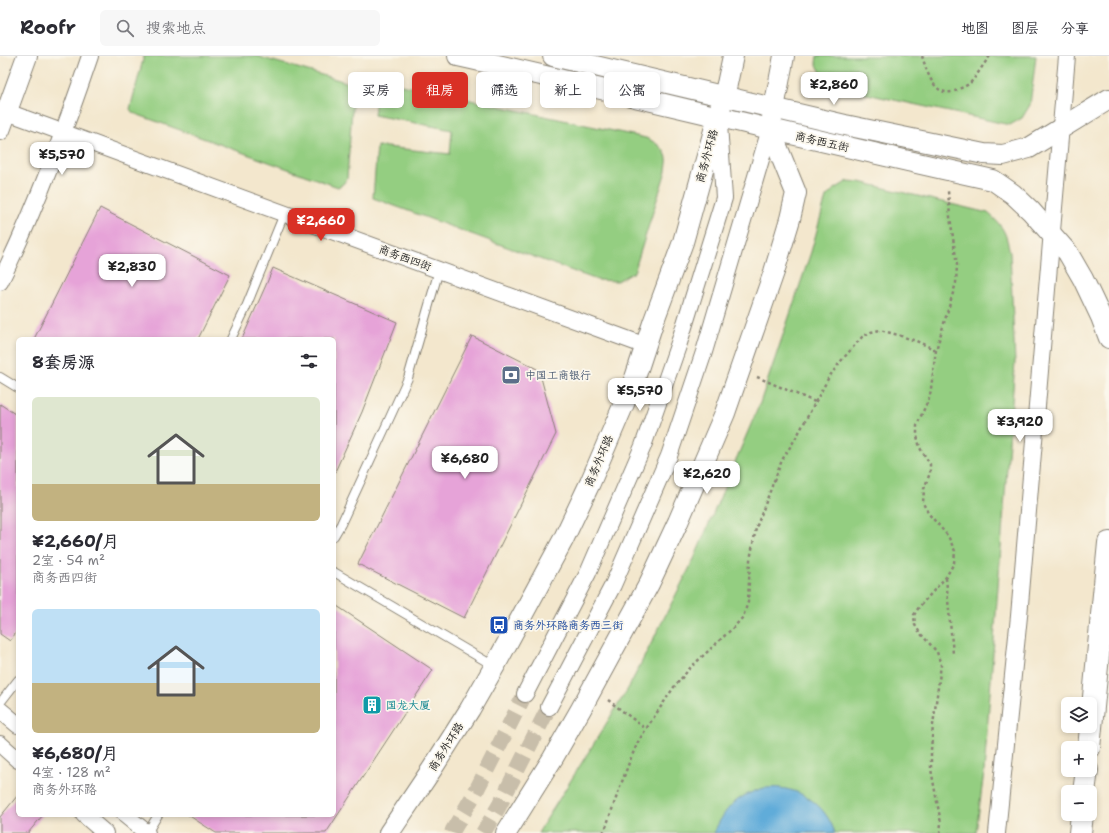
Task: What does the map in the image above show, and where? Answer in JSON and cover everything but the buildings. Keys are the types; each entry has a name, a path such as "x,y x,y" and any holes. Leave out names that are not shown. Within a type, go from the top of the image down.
{"highway":[{"path":"1090,741 1109,543"},
{"path":"1080,833 1081,821"}],"street":[{"path":"3,121 27,56"},
{"path":"0,282 39,197 90,56"},
{"name":"商务西五街","path":"458,56 993,180 1013,194 1031,211 1068,253 1083,279 1109,338"},
{"name":"商务西五街","path":"553,56 845,125 984,154 1002,155 1029,148 1109,99"},
{"name":"商务外环路","path":"389,833 470,709 563,540 587,490 635,378 683,242 724,96 733,56"},
{"path":"549,707 613,584 669,456 704,352 770,129 784,56"},
{"path":"997,833 1020,616 1067,56"},
{"path":"525,694 588,573 643,446 679,343 724,198 718,117"},
{"name":"商务西四街","path":"3,121 63,133 646,346"},
{"path":"506,833 553,758 649,584 678,522 725,413 774,272 796,193 770,129"},
{"path":"0,710 16,724"},
{"path":"0,744 16,758"},
{"path":"86,817 105,833"},
{"path":"127,817 147,833"}],"lane":[{"path":"232,337 244,312 284,214"},
{"path":"336,533 408,378 439,270"},
{"path":"0,377 16,387"},
{"path":"336,573 494,666"},
{"path":"0,703 16,683"},
{"path":"147,833 157,817"}],"path":[{"path":"922,56 927,73 934,85 944,92 954,92 970,83 990,56"},
{"path":"940,833 941,823 930,750 932,725 941,665 938,652 920,633 915,625 914,615 919,606 946,577 954,563 955,551 948,536 928,512 923,503 924,489 930,473 930,464 920,448 917,436 917,425 930,396 936,350 956,283 957,265 950,216 947,170"},
{"path":"603,833 630,760 646,729 674,687 703,655 743,617 748,602 750,560 756,528 782,460 797,436 829,377 862,337 871,332 880,330 898,335 936,350"},
{"path":"740,370 815,402"},
{"path":"946,577 953,654"},
{"path":"592,688 646,729"}],"green space":[{"path":"144,56 256,56 346,82 348,85 348,108 352,108 347,179 338,187 133,113 130,109"},
{"path":"817,56 1036,56 1030,105 1022,118 1010,125 834,87 825,80 816,63"},
{"path":"404,86 412,87 412,108 468,108 468,99 476,101 476,108 507,108 646,138 656,143 666,154 666,171 634,272 617,281 597,280 373,198 377,146 450,154 452,130 374,115 375,108 404,108"},
{"path":"848,181 860,182 988,213 998,222 1004,231 1010,253 1015,363 984,772 976,833 538,833 629,687 694,559 760,403 811,252 826,197 833,190"}],"water":[{"path":"764,788 790,790 807,797 827,816 835,833 714,833 723,816 733,804 746,795"}],"tunnel":[{"path":"452,833 475,793 525,694"},
{"path":"483,833 499,806 549,707"}],"place":[{"name":"中国工商银行","path":"511,375"},
{"name":"商务外环路商务西三街","path":"499,625"},
{"name":"国龙大厦","path":"372,705"}]}
